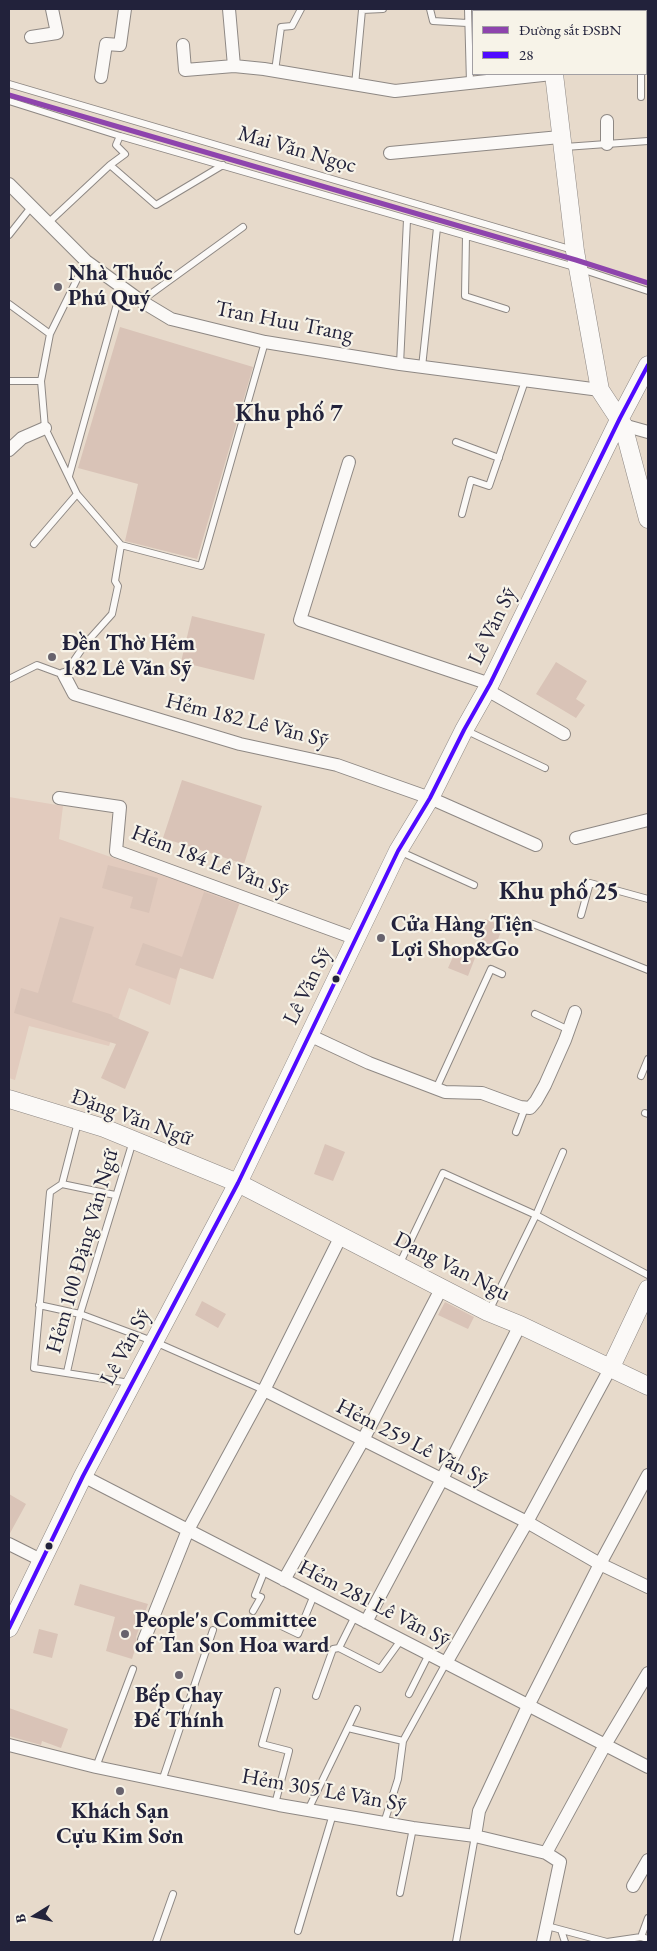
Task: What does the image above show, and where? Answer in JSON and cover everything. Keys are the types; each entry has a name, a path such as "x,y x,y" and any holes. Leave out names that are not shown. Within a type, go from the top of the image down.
{"main road":[{"path":"553,75 575,251 600,390 622,421 648,519"},
{"name":"Lê Văn Sỹ","path":"9,1628 82,1476 238,1183 398,851 430,798 488,687 622,421 648,365"},
{"name":"Đặng Văn Ngữ","path":"9,1099 78,1120 133,1140 238,1183"},
{"name":"Dang Van Ngu","path":"238,1183 441,1289 611,1367 648,1386"},
{"path":"611,1367 648,1289"}],"street":[{"path":"31,37 57,33 52,9"},
{"path":"101,77 106,44 120,45 125,9"},
{"path":"229,9 234,66"},
{"path":"183,45 185,70 234,66 395,91 544,75"},
{"path":"607,121 607,144"},
{"path":"390,153 561,142"},
{"name":"Tran Huu Trang","path":"9,184 86,261 140,301 171,318 265,342 400,364 600,390"},
{"path":"622,421 648,432"},
{"path":"9,450 22,438 45,428"},
{"path":"349,462 300,620 488,687 564,734"},
{"name":"Hẻm 182 Lê Văn Sỹ","path":"64,675 74,694 240,744 337,765 430,798 536,845"},
{"name":"Hẻm 184 Lê Văn Sỹ","path":"59,798 120,807 116,851 357,939"},
{"path":"576,838 648,820"},
{"path":"309,1035 369,1063 444,1092 482,1093 530,1108 536,1101 569,1030 575,1012"},
{"path":"144,1640 188,1530 264,1390 341,1236"},
{"path":"284,1580 363,1440 441,1289"},
{"path":"360,1619 441,1481 520,1325"},
{"path":"446,1664 527,1522 611,1367"},
{"name":"Hẻm 259 Lê Văn Sỹ","path":"264,1390 441,1481 527,1522 600,1564 648,1587"},
{"path":"475,1836 480,1811 528,1706 600,1564 648,1475"},
{"name":"Hẻm 281 Lê Văn Sỹ","path":"82,1476 648,1767"},
{"path":"9,1544 41,1560"},
{"path":"543,1942 560,1862 546,1853 605,1745 648,1673"},
{"name":"Hẻm 305 Lê Văn Sỹ","path":"9,1745 96,1767 275,1804 413,1828 475,1836 546,1853"},
{"path":"633,1886 648,1860"}],"lane":[{"path":"275,71 281,27 292,26 301,9"},
{"path":"355,85 360,10 383,9"},
{"path":"430,9 433,21 467,23"},
{"path":"468,9 470,83"},
{"path":"641,75 641,97"},
{"name":"Mai Văn Ngọc","path":"9,84 575,251"},
{"name":"Mai Văn Ngọc","path":"9,101 120,136 578,268 648,291"},
{"path":"48,222 110,165 125,154 116,145 120,136"},
{"path":"561,142 607,144 648,141"},
{"path":"110,165 156,205 223,166"},
{"path":"9,235 32,206"},
{"path":"400,364 407,220"},
{"path":"140,301 243,227"},
{"path":"422,367 437,228"},
{"path":"466,236 465,296 506,310"},
{"path":"86,261 50,334 41,381 45,428 77,494 121,545 201,566 265,342"},
{"path":"69,476 122,286"},
{"path":"9,304 50,334"},
{"path":"9,381 41,381"},
{"path":"462,514 471,480 489,486 525,381"},
{"path":"456,442 499,458"},
{"path":"34,544 77,494"},
{"path":"9,670 11,678 37,665 64,675 86,643 112,614 118,586 115,581 121,545"},
{"path":"464,730 545,768"},
{"path":"398,851 474,885"},
{"path":"581,915 590,883 648,899"},
{"path":"533,924 648,970"},
{"path":"436,1089 491,969 502,974"},
{"path":"535,1014 569,1030"},
{"path":"641,1076 648,1059"},
{"path":"516,1132 525,1108"},
{"path":"78,1120 62,1184 50,1192 34,1368 133,1383"},
{"name":"Hẻm 100 Đặng Văn Ngữ","path":"67,1372 80,1314 133,1140"},
{"path":"488,1312 536,1215 563,1152"},
{"path":"398,1266 443,1173 536,1215 648,1275"},
{"path":"62,1184 115,1196"},
{"name":"Hẻm 259 Lê Văn Sỹ","path":"39,1305 80,1314 155,1342 264,1390"},
{"path":"253,1611 260,1596 255,1595 266,1570"},
{"path":"273,1622 298,1634 314,1595"},
{"path":"316,1696 333,1649 338,1648 360,1619"},
{"path":"162,1781 213,1630"},
{"path":"338,1648 380,1669 401,1640"},
{"path":"409,1694 429,1654"},
{"path":"384,1823 398,1779 402,1741 446,1664"},
{"path":"96,1767 133,1669"},
{"path":"275,1804 289,1751 262,1744 277,1690"},
{"path":"308,1810 358,1709"},
{"path":"348,1728 402,1741"},
{"path":"298,1931 333,1814"},
{"path":"400,1893 413,1828"},
{"path":"456,1942 475,1836"},
{"path":"156,1942 173,1894"},
{"path":"546,1926 608,1942 645,1938 648,1918"},
{"path":"561,1930 565,1942"}],"shaded area":[{"path":"9,797 63,806 59,839 240,902 213,979 180,968 170,1005 129,988 109,1046 29,1026 15,1080 9,1078"}],"building":[{"path":"120,327 253,367 197,559 125,541 138,484 78,468"},
{"path":"192,616 265,634 254,680 181,662"},
{"path":"556,662 587,681 576,699 585,705 576,718 536,694"},
{"path":"182,780 262,806 244,864 163,838"},
{"path":"108,865 158,878 149,913 130,908 133,897 102,888"},
{"path":"204,892 239,904 213,979 180,968 176,979 135,965 143,943 182,957"},
{"path":"60,917 94,927 72,1002 113,1015 149,1032 125,1089 101,1078 116,1044 14,1013 21,988 38,993"},
{"path":"485,919 503,926 495,947 477,940"},
{"path":"456,950 475,958 468,976 448,968"},
{"path":"325,1144 345,1152 333,1181 314,1174"},
{"path":"202,1301 226,1314 218,1328 195,1315"},
{"path":"445,1302 474,1317 468,1329 438,1315"},
{"path":"9,1494 26,1504 9,1535"},
{"name":"People's Committee of Tan Son Hoa ward","path":"80,1584 148,1604 136,1637 137,1643 132,1659 106,1651 115,1617 74,1605"},
{"path":"39,1629 58,1634 52,1658 33,1653"},
{"path":"9,1708 68,1729 61,1748 42,1741 41,1745 9,1736"}],"rail line":[{"name":"ĐSBN","path":"9,95 576,260 648,283"}],"transit line":[{"name":"28","path":"9,1628 83,1476 238,1183 398,851 430,798 464,730 490,684 620,418 648,365"}],"place":[{"name":"Nhà Thuốc Phú Quý","path":"58,287"},
{"name":"Đền Thờ Hẻm 182 Lê Văn Sỹ","path":"52,657"},
{"name":"Cửa Hàng Tiện Lợi Shop&Go","path":"381,938"},
{"name":"People's Committee of Tan Son Hoa ward","path":"125,1634"},
{"name":"Bếp Chay Đế Thính","path":"179,1675"},
{"name":"Khách Sạn Cựu Kim Sơn","path":"120,1791"}],"district":[{"name":"Khu phố 7","path":"289,414"},
{"name":"Khu phố 25","path":"559,892"}]}
